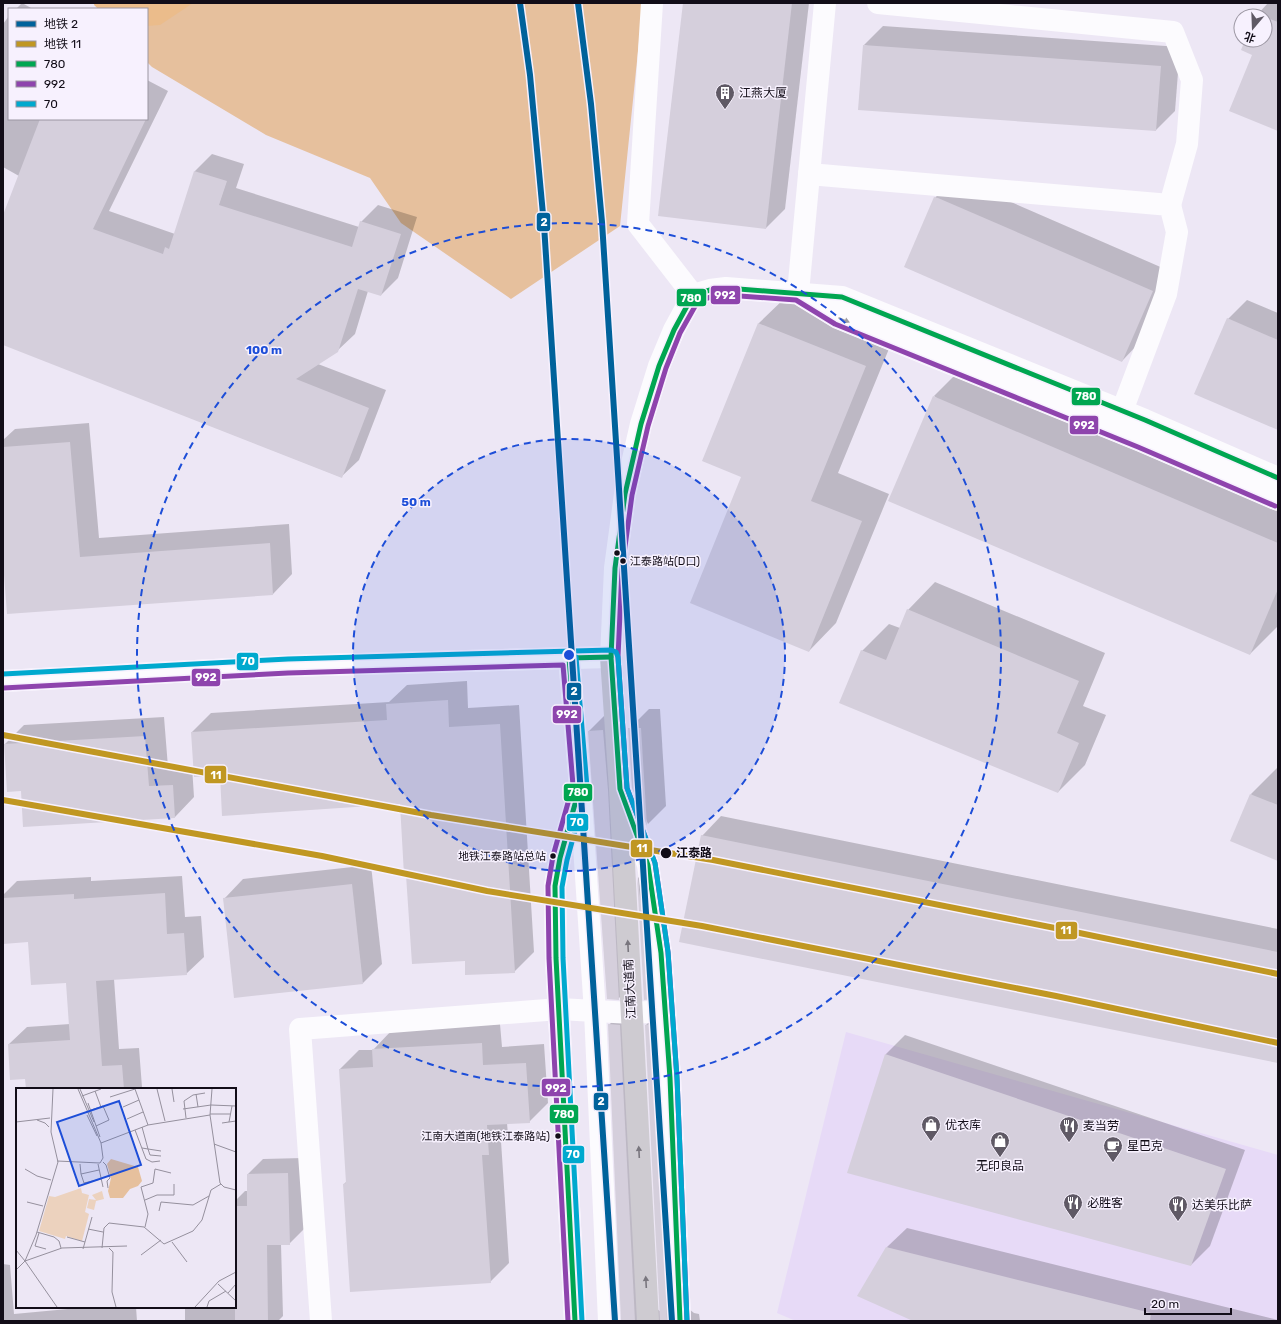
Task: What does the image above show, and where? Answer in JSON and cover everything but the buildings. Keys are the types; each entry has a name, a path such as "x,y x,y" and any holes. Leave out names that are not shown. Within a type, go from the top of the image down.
{"main road":[{"name":"江南大道南","path":"611,657 620,789 648,1321"}],"street":[{"path":"652,3 638,224 692,295"},
{"path":"798,293 825,3"},
{"path":"878,3 1173,32 1192,80 1186,144 1170,206 1177,232 1166,294 1122,411"},
{"path":"809,174 1170,206"},
{"path":"3,681 288,666 611,657 615,568 625,494 641,424 659,366 674,330 692,295 710,290 726,288 842,297 1122,411 1278,478"},
{"path":"798,293 838,318 1141,441 1278,500"},
{"path":"569,658 580,786 595,1012 609,1321"},
{"path":"575,1321 556,958 555,886 560,858 580,786"},
{"path":"620,789 648,865 661,953 670,1078 680,1321"},
{"path":"321,1321 300,1029 559,1010 632,1013 665,1011"}],"shaded area":[{"path":"93,3 643,3 620,226 511,299 401,223 370,178 266,135 152,67 148,63 148,8 97,8"},
{"path":"95,3 193,3 160,25 148,26 148,8 98,8 94,5"},
{"path":"846,1032 1278,1155 1278,1321 796,1321 777,1313"}],"metro line":[{"name":"2","path":"520,3 530,75 544,225 615,1321"},
{"name":"2","path":"578,3 591,104 602,222 672,1321"},
{"name":"11","path":"3,735 431,815 713,860 1278,974"},
{"name":"11","path":"3,800 322,856 487,891 702,926 1056,996 1278,1043"}],"transit line":[{"name":"780","path":"680,1321 670,1078 661,953 648,865 620,789 611,657 615,568 625,494 641,424 659,366 674,330 693,295 710,290 726,288 842,297 1145,420 1278,478"},
{"name":"992","path":"687,1321 677,1078 668,952 655,863 627,788 618,657 622,569 632,495 648,426 666,368 680,333 698,301 726,295 796,300 835,324 1138,447 1275,506"},
{"name":"70","path":"3,674 288,659 611,650 616,652 618,657 627,788 655,863 668,952 677,1078 687,1321"},
{"name":"70","path":"576,657 587,787 567,860 562,887 563,958 582,1321"},
{"name":"780","path":"575,1321 556,958 555,886 560,858 580,786 569,658 611,657"},
{"name":"992","path":"3,688 288,673 563,665 573,785 553,856 548,886 549,958 568,1321"}],"place":[{"name":"江燕大厦","path":"725,110"},
{"name":"江泰路站(D口)","path":"623,561"},
{"name":"江泰路","path":"666,853"},
{"name":"地铁江泰路站总站","path":"553,856"},
{"name":"江南大道南(地铁江泰路站)","path":"558,1136"},
{"name":"优衣库","path":"931,1142"},
{"name":"麦当劳","path":"1069,1143"},
{"name":"无印良品","path":"1000,1158"},
{"name":"星巴克","path":"1113,1163"},
{"name":"必胜客","path":"1073,1220"},
{"name":"达美乐比萨","path":"1178,1222"}]}
